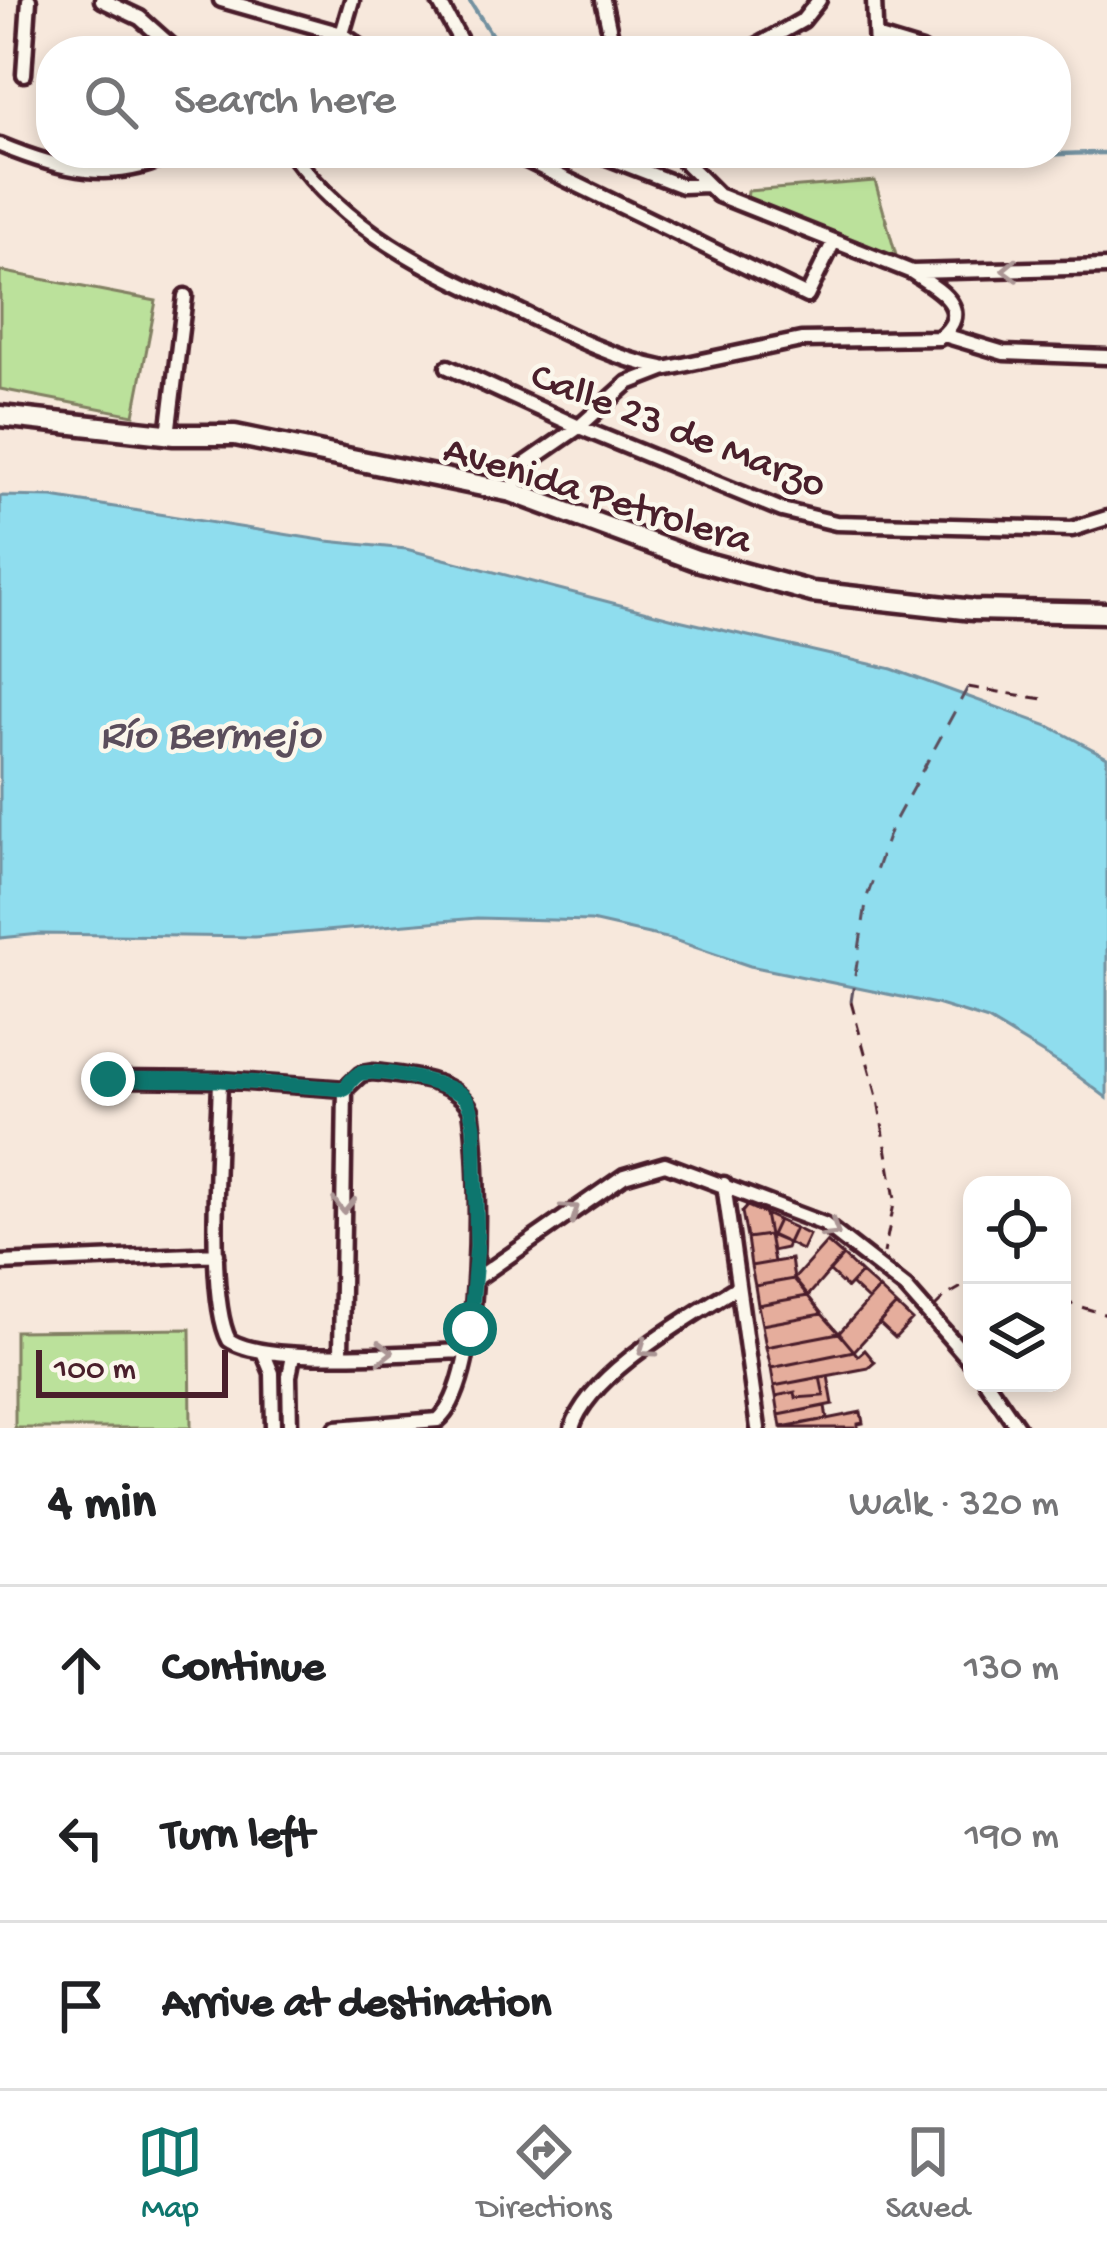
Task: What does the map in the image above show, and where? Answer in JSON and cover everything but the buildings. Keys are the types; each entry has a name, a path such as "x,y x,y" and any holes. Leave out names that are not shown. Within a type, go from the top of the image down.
{"highway":[{"name":"Avenida Petrolera","path":"0,416 168,435 235,435 512,492 696,560 812,592 973,610 1107,613"}],"street":[{"path":"23,74 29,0"},
{"path":"102,0 140,18 160,36"},
{"path":"220,0 345,36"},
{"path":"342,34 352,0"},
{"path":"438,0 458,36"},
{"path":"603,0 611,36"},
{"path":"777,36 803,20 819,0"},
{"path":"874,0 876,36"},
{"path":"0,145 36,160"},
{"path":"61,168 132,168"},
{"path":"302,168 352,219 410,260 620,359 664,369"},
{"path":"543,168 807,296 834,241"},
{"path":"635,168 682,186 707,185"},
{"path":"512,492 521,467 579,427 628,383 664,369 801,340 929,341 944,335 954,318 950,300 913,272 718,195 688,168"},
{"path":"913,272 1107,267"},
{"path":"168,435 185,296"},
{"path":"944,335 1004,353 1107,357"},
{"name":"Calle 23 de Marzo","path":"448,368 730,491 836,523 1072,529 1107,518"},
{"path":"336,1428 428,1425 438,1420 450,1406 466,1351 476,1279 474,1127 465,1098 434,1083 373,1072 361,1073 345,1089 340,1353"},
{"path":"108,1079 220,1080 345,1089"},
{"path":"220,1080 217,1254 224,1330 237,1346 293,1356 466,1351"},
{"path":"476,1279 595,1195 638,1169 665,1164 824,1224 882,1266 963,1352"},
{"path":"724,1184 758,1428"},
{"path":"0,1264 217,1254"},
{"path":"572,1428 580,1407 600,1383 737,1287"},
{"path":"264,1354 272,1373 273,1428"},
{"path":"290,1428 293,1356"},
{"path":"994,1392 1018,1428"}],"path":[{"path":"968,687 1043,699"},
{"path":"851,1002 878,1100 895,1199 882,1266"},
{"path":"931,1313 946,1296 967,1284"},
{"path":"1071,1304 1107,1315"}],"green space":[{"path":"875,181 897,259 747,200 748,191"},
{"path":"0,271 156,301 134,415 0,389"},
{"path":"190,1329 191,1428 15,1428 15,1331"}],"water":[{"name":"Río Bermejo","path":"0,496 52,497 406,549 674,619 892,669 1051,727 1107,757 1107,1098 988,1020 936,1004 750,966 671,939 591,921 477,918 255,937 40,934 0,938"}],"waterway":[{"path":"469,0 492,36"},
{"path":"1071,154 1107,153"}],"ferry route":[{"path":"851,1002 867,897 891,828 968,687"}],"route":[{"path":"108,1079 301,1083 345,1089 361,1073 373,1072 457,1091 471,1110 474,1127 477,1246 470,1329"}]}
